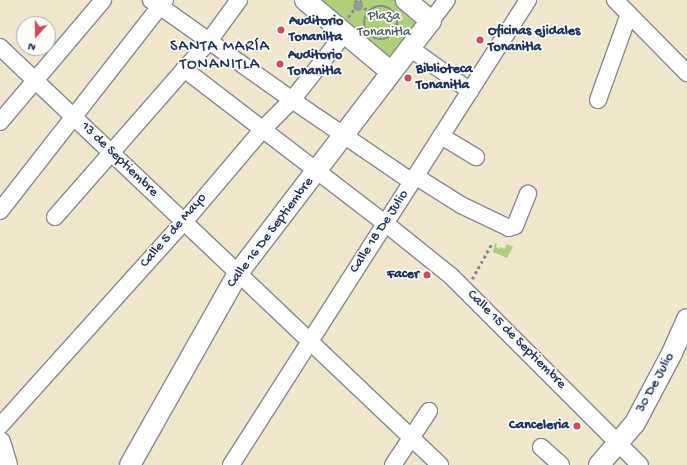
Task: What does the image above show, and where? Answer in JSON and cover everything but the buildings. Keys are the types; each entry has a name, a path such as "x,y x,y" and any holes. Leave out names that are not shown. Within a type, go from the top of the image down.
{"main road":[{"path":"305,0 344,28 391,72"},
{"path":"406,0 431,21"},
{"name":"Calle 16 De Septiembre","path":"130,465 238,273 431,21"},
{"name":"30 De Julio","path":"599,465 620,443 635,423 672,353 687,319"},
{"path":"0,442 7,465"}],"street":[{"path":"0,122 103,0"},
{"path":"55,217 210,41 239,0"},
{"path":"431,21 447,0"},
{"name":"Calle 18 De Julio","path":"232,465 528,0"},
{"path":"615,0 687,73"},
{"path":"0,212 74,117 159,2 210,41 343,135 414,179 460,205 509,228 515,226 528,193"},
{"path":"598,100 629,14"},
{"name":"Calle 5 de Mayo","path":"0,426 184,222 263,129 292,100 344,28"},
{"name":"13 de Septiembre","path":"0,47 37,80 111,154 311,341 440,465"},
{"path":"410,48 470,91"},
{"name":"Calle 15 de Septiembre","path":"184,69 318,170 466,290 620,443 640,465"},
{"path":"441,136 476,157"},
{"path":"393,465 410,437 429,411"},
{"path":"541,447 561,465"}],"path":[{"path":"355,0 368,11"},
{"path":"344,28 362,0"},
{"path":"378,6 384,6 395,11 399,22 395,34 391,37 380,40 370,36 364,27 365,16 368,11 378,6"},
{"path":"466,290 492,243"}],"green space":[{"name":"Plaza Tonanitla","path":"316,0 395,0 420,21 386,60"},
{"path":"495,243 497,244 496,247 500,249 500,247 505,249 507,244 513,247 507,258 493,252"}],"place":[{"name":"Auditorio Tonanilta","path":"281,30"},
{"name":"Oficinas ejidales Tonanitla","path":"480,40"},
{"name":"Auditorio Tonanitla","path":"280,64"},
{"name":"Biblioteca Tonanitla","path":"408,78"},
{"name":"Facer","path":"427,275"},
{"name":"Canceleria","path":"577,426"}],"district":[{"name":"SANTA MARÍA TONANITLA","path":"220,57"}]}
